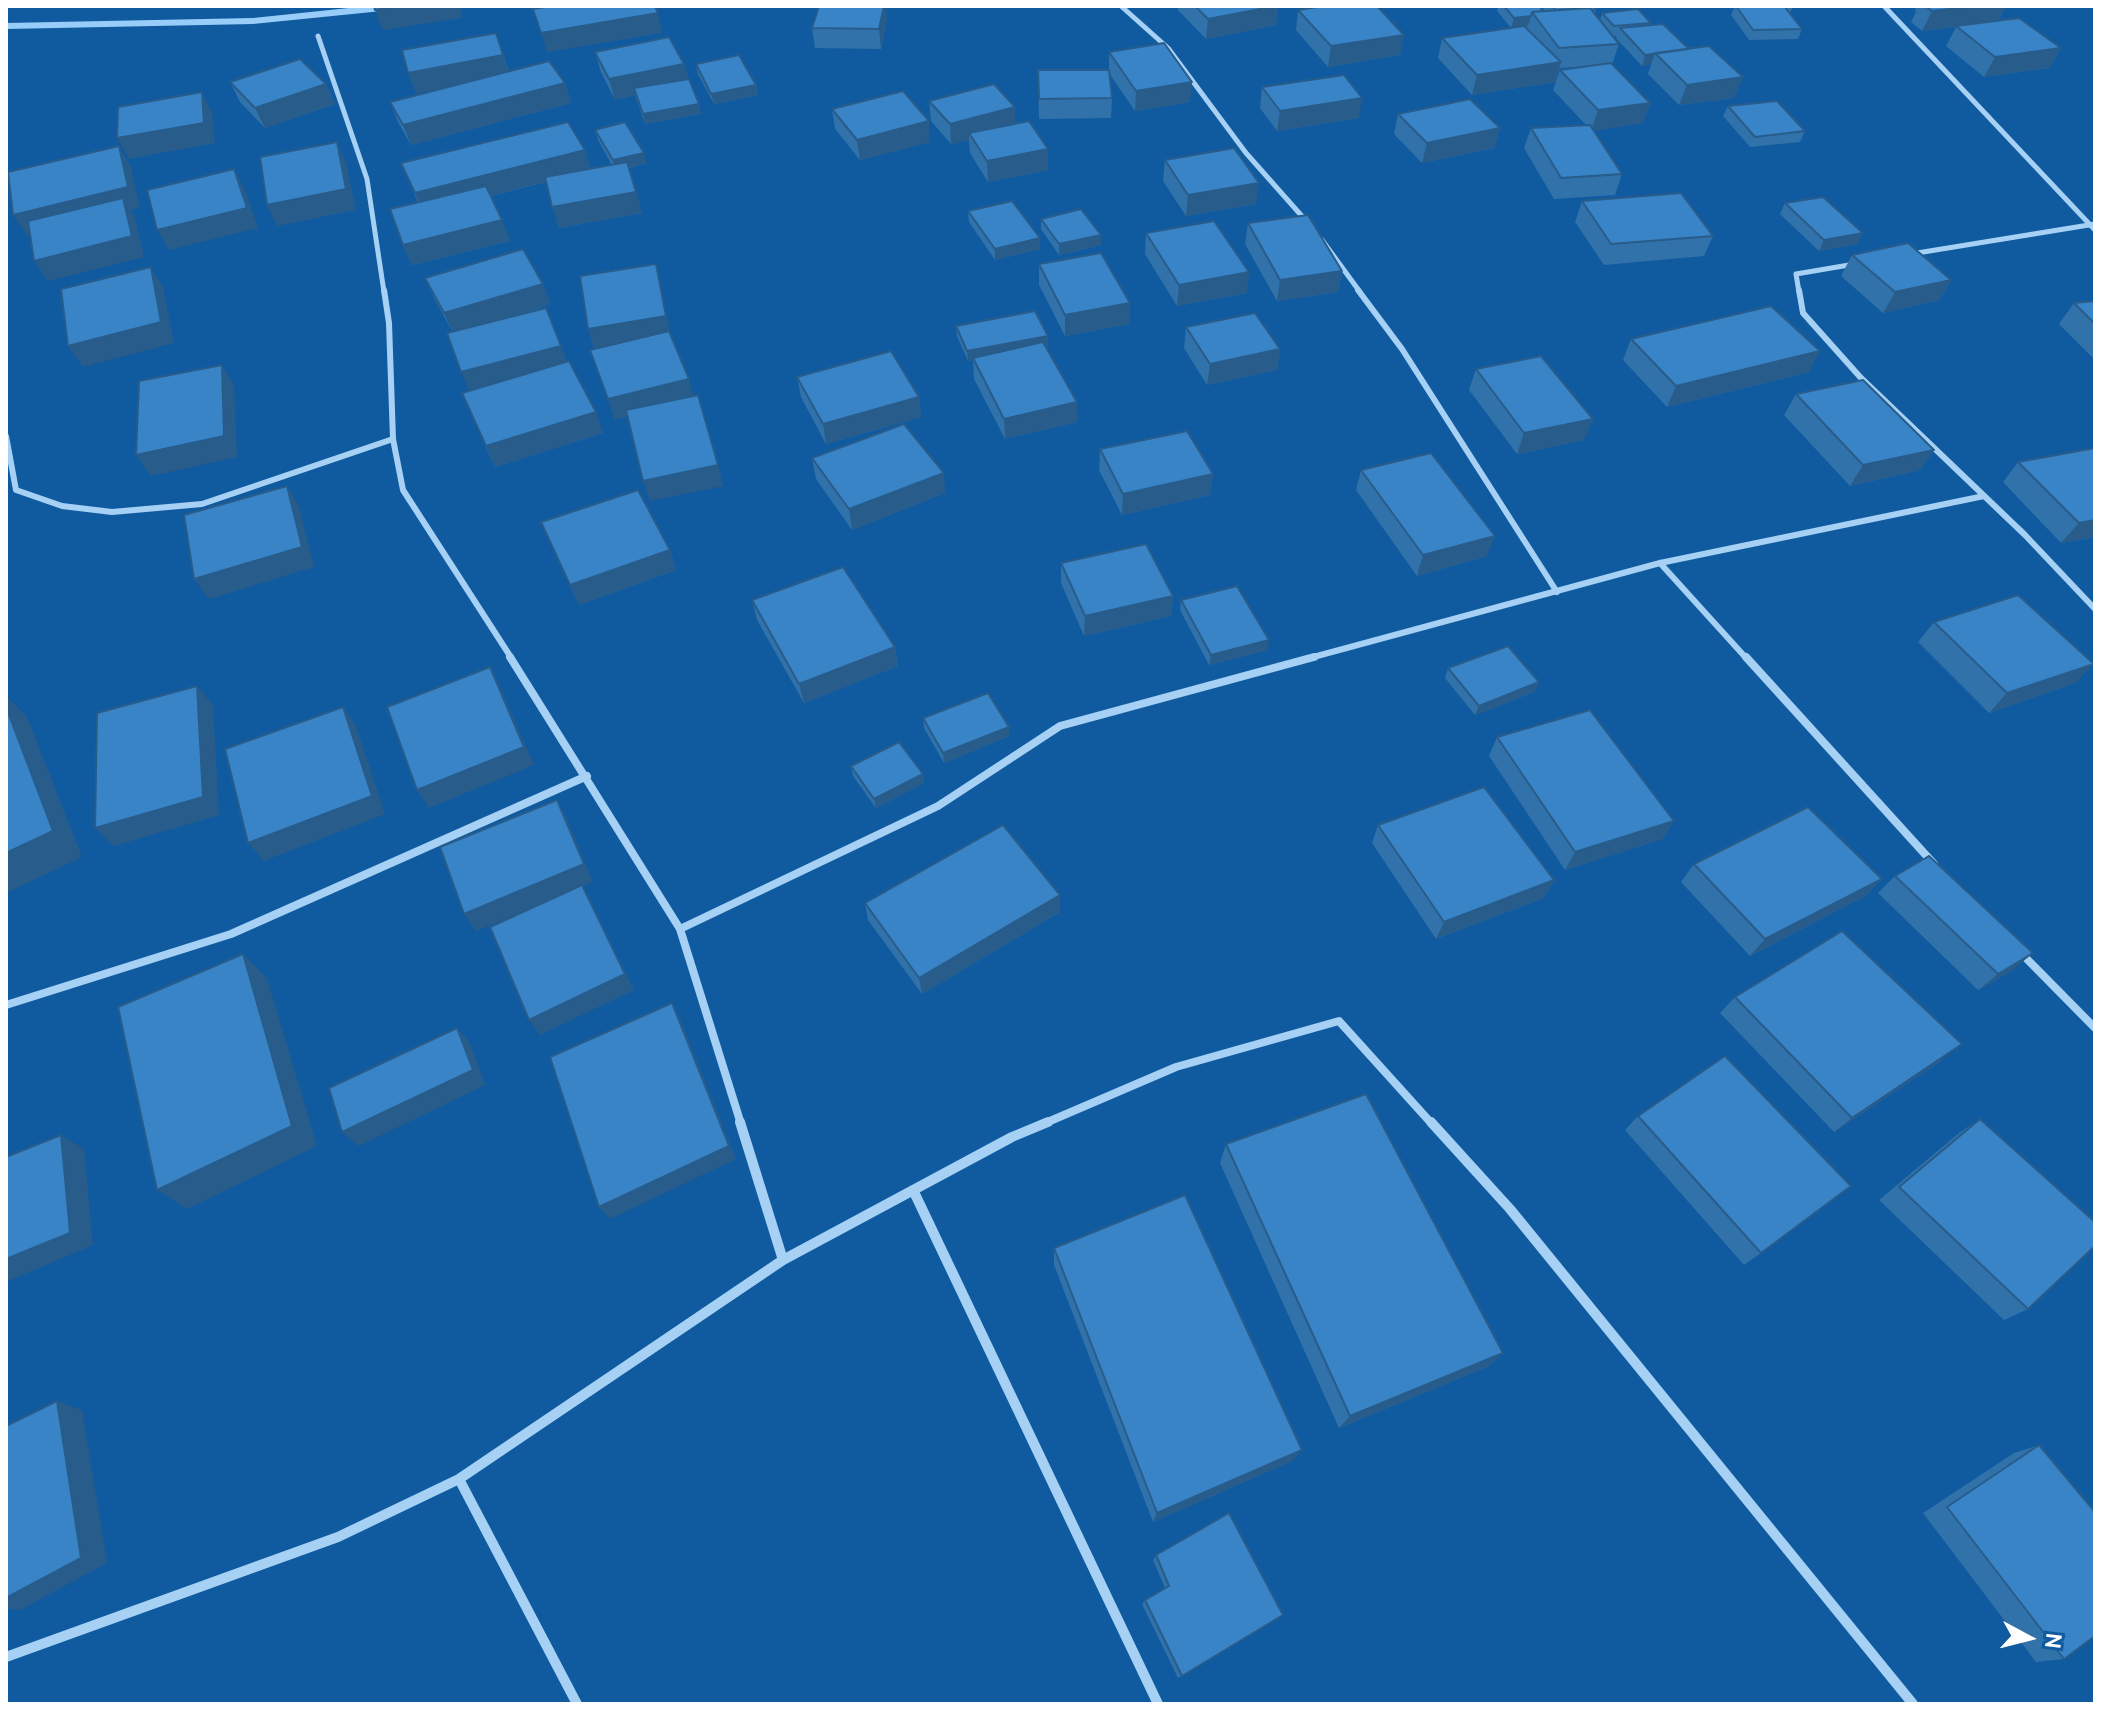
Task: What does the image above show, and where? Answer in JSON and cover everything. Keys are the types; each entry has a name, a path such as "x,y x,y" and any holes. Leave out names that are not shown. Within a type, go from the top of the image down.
{"street":[{"path":"1121,6 1168,48 1246,153 1333,255 1402,349 1557,592"},
{"path":"1884,6 2093,227"},
{"path":"318,36 367,179 389,323 393,439 403,490 587,776 680,929 783,1260"},
{"path":"1904,255 2093,227"},
{"path":"1858,263 1796,274 1803,313 1861,378 1984,496 2095,609"},
{"path":"6,436 16,490 62,506 112,512 202,504 393,439"},
{"path":"680,929 938,806 1060,726 1660,563 1984,496"},
{"path":"1660,563 1943,872"},
{"path":"6,1005 231,934 587,776"},
{"path":"2008,939 2095,1028"},
{"path":"6,1657 338,1537 459,1479 783,1260 1012,1137 1176,1067 1339,1021 1510,1209 1913,1704"},
{"path":"914,1192 1158,1704"},
{"path":"459,1479 577,1704"}],"building":[{"path":"374,6 401,6 375,10"},
{"path":"551,6 655,6 658,13 541,33 533,9"},
{"path":"819,6 884,6 879,29 812,28"},
{"path":"1195,6 1276,6 1208,19"},
{"path":"1324,6 1377,6 1404,35 1331,46 1298,10"},
{"path":"1504,6 1539,6 1543,11 1514,18"},
{"path":"1552,6 1594,6 1596,9 1555,10"},
{"path":"1736,6 1784,6 1802,29 1753,30"},
{"path":"1925,6 1977,6 1932,11"},
{"path":"1590,8 1619,44 1559,48 1532,12"},
{"path":"1638,9 1651,23 1614,26 1602,13"},
{"path":"2019,18 2061,48 1995,57 1956,26"},
{"path":"1663,24 1689,49 1645,55 1620,28"},
{"path":"1524,26 1561,62 1477,75 1442,38"},
{"path":"496,33 503,55 408,73 402,50"},
{"path":"669,37 684,64 609,79 595,52"},
{"path":"1164,43 1192,82 1136,91 1109,52"},
{"path":"1709,46 1743,77 1687,85 1655,53"},
{"path":"739,55 756,85 711,94 696,64"},
{"path":"300,59 326,84 255,108 230,82"},
{"path":"549,61 565,83 403,125 390,102"},
{"path":"1611,63 1650,103 1598,110 1560,70"},
{"path":"1038,70 1109,70 1112,98 1039,99"},
{"path":"1344,75 1362,98 1280,111 1262,87"},
{"path":"689,79 699,104 643,114 634,88"},
{"path":"994,84 1015,107 950,124 929,101"},
{"path":"903,91 929,121 857,140 832,109"},
{"path":"202,92 204,123 117,138 118,107"},
{"path":"1470,99 1500,128 1427,143 1398,114"},
{"path":"1777,101 1805,131 1755,137 1728,106"},
{"path":"1029,121 1048,149 987,161 969,133"},
{"path":"568,122 585,150 415,193 401,163"},
{"path":"625,122 644,153 613,160 595,130"},
{"path":"1590,125 1622,174 1561,178 1531,128"},
{"path":"337,142 346,189 267,205 260,157"},
{"path":"119,146 128,187 13,215 8,172"},
{"path":"1234,148 1259,183 1188,195 1165,160"},
{"path":"627,162 636,192 552,207 545,177"},
{"path":"234,169 247,208 157,230 147,190"},
{"path":"486,186 502,220 403,245 390,209"},
{"path":"1681,193 1713,236 1611,244 1582,201"},
{"path":"1823,197 1863,233 1824,240 1785,203"},
{"path":"123,198 132,236 34,261 28,221"},
{"path":"1012,201 1040,238 995,249 968,211"},
{"path":"1081,209 1101,235 1059,244 1041,219"},
{"path":"1308,215 1342,271 1280,280 1248,223"},
{"path":"1214,221 1249,272 1179,285 1146,233"},
{"path":"1908,243 1951,280 1895,292 1852,255"},
{"path":"523,249 543,284 444,313 425,278"},
{"path":"1101,253 1130,303 1065,315 1039,264"},
{"path":"656,264 666,316 588,329 580,276"},
{"path":"151,267 161,322 68,346 61,289"},
{"path":"2095,301 2095,324 2074,303"},
{"path":"1771,306 1820,351 1676,386 1631,339"},
{"path":"546,308 561,346 461,372 447,333"},
{"path":"1035,311 1048,336 967,351 956,326"},
{"path":"1255,313 1280,349 1210,364 1186,327"},
{"path":"669,331 689,379 608,399 590,350"},
{"path":"1043,342 1077,402 1004,419 973,358"},
{"path":"891,351 919,397 823,424 797,377"},
{"path":"1541,356 1593,419 1524,433 1476,369"},
{"path":"569,361 596,412 486,446 462,393"},
{"path":"222,365 224,436 136,455 139,381"},
{"path":"1863,380 1934,450 1863,465 1796,394"},
{"path":"698,395 718,465 643,481 626,410"},
{"path":"904,424 944,473 849,509 812,458"},
{"path":"1187,431 1213,474 1123,494 1100,449"},
{"path":"2095,448 2095,520 2079,523 2018,462"},
{"path":"1431,453 1495,536 1423,555 1361,470"},
{"path":"287,486 302,547 194,579 184,515"},
{"path":"638,490 670,550 570,585 541,522"},
{"path":"1146,544 1173,596 1085,616 1061,563"},
{"path":"843,567 895,647 799,684 752,600"},
{"path":"1237,586 1269,640 1211,655 1181,600"},
{"path":"2018,595 2094,664 2007,693 1934,622"},
{"path":"1508,646 1539,682 1479,706 1448,668"},
{"path":"490,667 524,747 417,790 387,707"},
{"path":"197,686 203,797 95,828 97,713"},
{"path":"988,693 1009,727 943,753 923,718"},
{"path":"6,707 53,831 6,853"},
{"path":"343,707 372,796 248,843 225,749"},
{"path":"1590,710 1674,821 1575,852 1497,737"},
{"path":"899,742 923,774 874,799 851,766"},
{"path":"1484,787 1554,880 1444,922 1378,825"},
{"path":"557,800 584,864 464,914 440,847"},
{"path":"1808,807 1882,879 1765,939 1694,864"},
{"path":"1003,825 1060,895 919,978 865,903"},
{"path":"1929,856 2033,953 1998,974 1895,876"},
{"path":"582,885 625,974 529,1020 490,927"},
{"path":"1842,931 1962,1044 1852,1118 1735,997"},
{"path":"243,954 292,1126 157,1190 118,1007"},
{"path":"672,1003 729,1146 599,1207 550,1057"},
{"path":"457,1028 473,1070 342,1132 329,1088"},
{"path":"1725,1056 1851,1186 1761,1253 1638,1116"},
{"path":"1366,1094 1503,1353 1350,1416 1226,1144"},
{"path":"1980,1119 2095,1222 2095,1246 2028,1309 1899,1187"},
{"path":"61,1135 70,1233 6,1259 6,1157"},
{"path":"1185,1195 1302,1450 1157,1513 1054,1248"},
{"path":"57,1401 81,1558 6,1598 6,1426"},
{"path":"2039,1445 2095,1512 2095,1636 2064,1659 1947,1507"},
{"path":"1229,1513 1283,1615 1182,1676 1145,1600 1169,1586 1156,1555"}],"waterway":[{"path":"6,26 253,21 402,6"}]}
